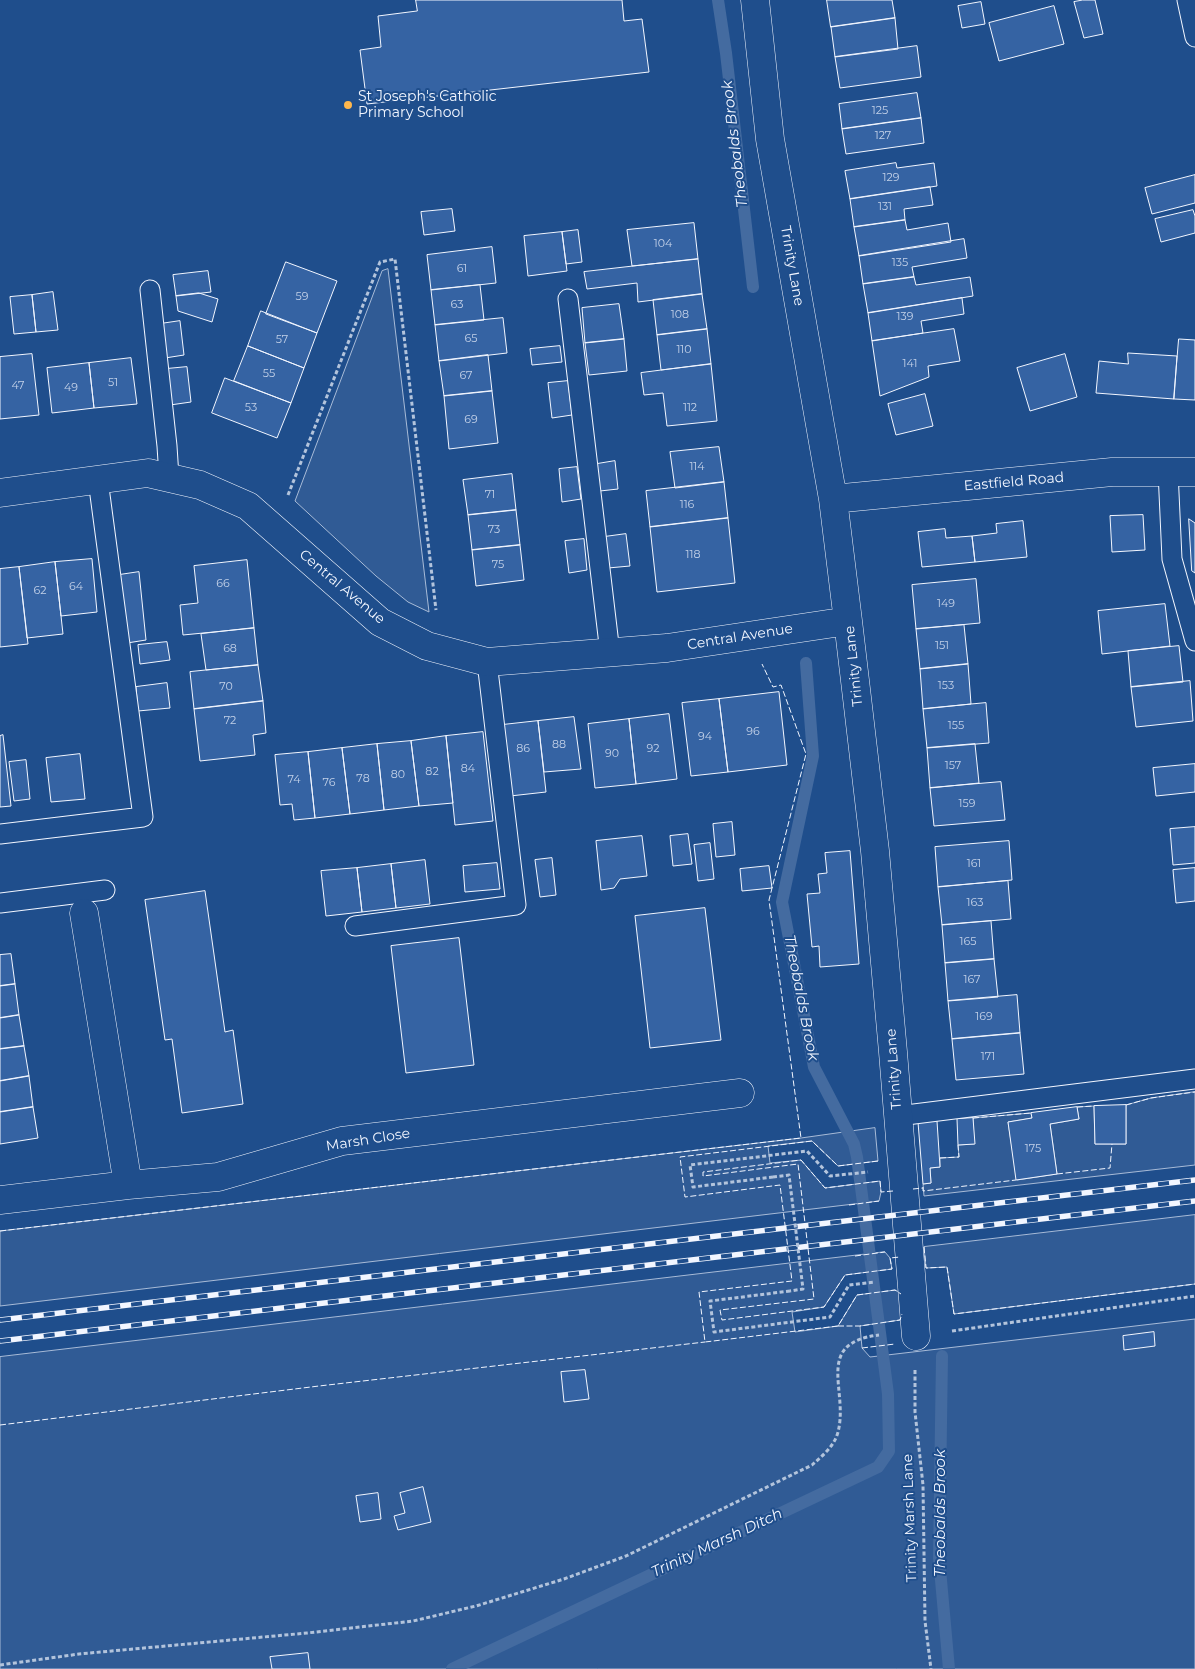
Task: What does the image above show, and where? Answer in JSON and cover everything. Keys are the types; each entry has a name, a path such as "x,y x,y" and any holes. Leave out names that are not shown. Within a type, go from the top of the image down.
{"street":[{"name":"Trinity Lane","path":"755,0 770,139 833,499 848,621 875,851 916,1336"},
{"name":"Eastfield Road","path":"833,499 1112,472 1195,472"},
{"name":"Central Avenue","path":"0,493 148,473 200,485 248,506 380,622 426,646 488,662 666,648 848,621"},
{"path":"83,903 128,1185"},
{"name":"Marsh Close","path":"0,1200 218,1176 342,1141 740,1093"}],"lane":[{"path":"1187,0 1195,37"},
{"path":"150,290 169,477"},
{"path":"568,299 610,653"},
{"path":"1168,471 1172,559 1195,641"},
{"path":"0,834 143,817 98,480"},
{"path":"355,926 516,905 488,662"},
{"path":"0,903 83,903 104,890"},
{"path":"898,1116 1195,1079"}],"path":[{"path":"270,525 288,494 380,262 395,259 441,650"},
{"path":"856,1284 849,1285 830,1317 714,1332 710,1301 803,1289 789,1175 693,1187 690,1164 808,1151 830,1176 870,1172"},
{"path":"916,1336 1195,1296"},
{"name":"Trinity Marsh Lane","path":"916,1336 915,1412 923,1485 925,1620 930,1669"},
{"path":"0,1665 79,1654 307,1633 413,1621 485,1603 564,1579 617,1559 812,1465 829,1450 838,1434 840,1417 837,1367 843,1349 861,1337"}],"shaded area":[{"path":"388,269 429,612 408,602 376,576 295,501 382,271"},
{"path":"1195,1092 1195,1165 924,1196 923,1184 931,1183 930,1168 940,1167 940,1158 959,1157 958,1145 974,1144 973,1118 1031,1113 1032,1118 1008,1122 1017,1180 1057,1174 1050,1124 1079,1119 1077,1107 1094,1106 1095,1144 1126,1144 1126,1105 1151,1098"},
{"path":"875,1128 878,1161 838,1166 812,1141 768,1146 770,1163 801,1160 825,1188 880,1181 881,1192 879,1201 0,1306 0,1231"},
{"path":"1195,1215 1195,1284 954,1314 947,1267 926,1268 924,1247"},
{"path":"885,1252 890,1258 892,1269 845,1275 824,1307 792,1312 795,1332 838,1326 857,1295 895,1290 901,1293 903,1308 900,1320 860,1326 862,1348 870,1357 1195,1319 1195,1669 0,1669 0,1357"}],"building":[{"path":"416,0 622,0 624,21 642,19 649,72 367,104 360,50 381,47 378,16 417,11"},
{"path":"827,0 892,0 895,18 831,27"},
{"path":"1095,0 1103,34 1084,38 1074,2"},
{"path":"981,2 985,24 962,28 958,6"},
{"path":"1054,6 1064,44 999,61 989,23"},
{"path":"895,18 898,49 835,57 831,27"},
{"path":"917,46 921,77 840,88 835,57"},
{"path":"917,93 921,118 842,129 839,104"},
{"path":"921,118 924,143 846,154 842,129"},
{"path":"896,163 897,168 934,163 937,186 850,199 845,171"},
{"path":"1195,175 1195,203 1152,214 1145,188"},
{"path":"930,187 933,205 904,209 905,220 854,227 850,199"},
{"path":"452,209 455,231 424,235 421,212"},
{"path":"1193,210 1195,233 1161,242 1155,219"},
{"path":"905,220 907,230 948,223 951,242 859,256 854,227"},
{"path":"694,223 698,259 632,266 627,230"},
{"path":"578,230 582,262 566,264 562,232"},
{"path":"562,232 567,271 528,276 524,236"},
{"path":"964,239 967,258 912,267 914,277 863,284 859,256"},
{"path":"492,247 496,283 431,290 427,255"},
{"path":"698,259 702,294 638,302 637,283 587,289 584,272"},
{"path":"286,262 337,281 317,333 266,314"},
{"path":"208,271 211,292 176,296 173,275"},
{"path":"914,277 916,285 970,277 973,296 868,313 863,284"},
{"path":"480,285 484,320 435,325 431,290"},
{"path":"53,292 58,330 36,332 32,295"},
{"path":"199,293 218,299 212,322 178,311 176,296"},
{"path":"702,294 707,329 657,335 653,300"},
{"path":"32,295 36,332 14,334 10,297"},
{"path":"962,298 964,314 921,321 923,333 872,341 868,313"},
{"path":"619,304 624,339 585,343 582,308"},
{"path":"261,311 317,333 304,368 248,346"},
{"path":"503,318 507,353 439,361 435,325"},
{"path":"180,321 184,355 165,358 160,324"},
{"path":"707,329 711,364 661,370 657,335"},
{"path":"954,329 960,361 928,366 929,377 880,396 872,341"},
{"path":"624,339 627,371 589,375 585,343"},
{"path":"1179,339 1195,340 1195,400 1174,399"},
{"path":"248,346 304,368 291,403 234,381"},
{"path":"560,346 562,362 532,365 530,349"},
{"path":"1128,353 1177,356 1174,399 1096,393 1099,361 1128,364"},
{"path":"32,354 39,415 0,419 0,357"},
{"path":"1065,354 1077,397 1030,411 1017,368"},
{"path":"488,355 492,391 444,396 439,361"},
{"path":"131,358 137,404 94,408 89,363"},
{"path":"89,363 94,408 52,413 47,368"},
{"path":"711,364 717,421 667,426 663,393 644,395 641,373"},
{"path":"187,367 191,402 170,405 166,369"},
{"path":"225,378 291,403 277,438 212,413"},
{"path":"568,381 572,415 552,418 548,383"},
{"path":"492,391 498,443 449,449 444,396"},
{"path":"925,394 933,426 896,435 888,404"},
{"path":"719,447 724,482 675,488 670,452"},
{"path":"615,461 618,489 600,491 597,464"},
{"path":"577,467 581,499 562,502 559,469"},
{"path":"512,474 516,510 468,515 463,480"},
{"path":"724,482 728,518 650,527 646,491"},
{"path":"516,510 520,545 472,550 468,515"},
{"path":"1143,515 1145,550 1112,552 1110,516"},
{"path":"728,518 735,583 657,592 650,527"},
{"path":"1189,519 1195,523 1195,573 1192,571"},
{"path":"1023,521 1027,557 975,562 972,536 997,533 996,524"},
{"path":"945,529 946,538 972,536 975,562 922,567 918,532"},
{"path":"626,534 630,566 608,568 604,537"},
{"path":"584,539 587,570 569,573 565,541"},
{"path":"520,545 524,580 476,586 472,550"},
{"path":"92,559 97,612 61,616 55,562"},
{"path":"247,560 254,628 183,635 180,605 198,603 194,566"},
{"path":"55,562 63,634 27,638 19,567"},
{"path":"19,567 28,644 0,647 0,569"},
{"path":"139,572 146,640 127,643 119,575"},
{"path":"976,579 980,623 916,629 912,585"},
{"path":"1165,604 1170,646 1102,654 1098,611"},
{"path":"964,625 968,664 920,669 916,629"},
{"path":"254,628 258,665 206,670 201,634"},
{"path":"167,642 170,660 140,664 138,645"},
{"path":"1179,646 1183,682 1131,687 1128,651"},
{"path":"968,664 971,704 923,709 920,669"},
{"path":"258,665 263,701 194,709 190,672"},
{"path":"1190,681 1193,721 1136,727 1131,687"},
{"path":"167,683 170,708 138,711 136,687"},
{"path":"779,692 787,765 728,772 719,699"},
{"path":"719,699 728,772 691,776 682,703"},
{"path":"263,701 266,733 253,735 255,755 200,761 194,709"},
{"path":"986,703 989,743 927,748 923,709"},
{"path":"669,714 677,779 636,784 629,719"},
{"path":"574,717 581,769 544,772 538,721"},
{"path":"629,719 636,784 595,788 588,724"},
{"path":"538,721 546,792 510,796 502,725"},
{"path":"483,732 493,821 455,825 446,736"},
{"path":"3,735 11,806 0,807 0,736"},
{"path":"446,736 453,803 419,806 411,741"},
{"path":"411,741 419,806 384,810 377,744"},
{"path":"377,744 384,810 350,814 342,748"},
{"path":"975,744 979,783 930,788 927,748"},
{"path":"342,748 350,814 315,818 308,752"},
{"path":"308,752 315,818 294,820 292,804 280,805 275,755"},
{"path":"80,754 85,799 51,802 46,758"},
{"path":"26,760 30,799 14,801 9,762"},
{"path":"1195,764 1195,792 1156,796 1153,768"},
{"path":"1001,782 1005,820 934,826 930,788"},
{"path":"732,822 735,855 716,857 713,824"},
{"path":"1195,827 1195,863 1173,865 1170,829"},
{"path":"688,834 692,864 673,866 670,836"},
{"path":"642,836 647,876 620,879 614,888 601,890 596,841"},
{"path":"1009,841 1012,880 938,887 935,847"},
{"path":"710,843 714,879 698,881 694,845"},
{"path":"850,851 859,964 820,967 819,946 812,947 807,894 820,893 818,874 827,873 825,853"},
{"path":"552,858 556,895 540,897 535,860"},
{"path":"425,860 430,904 396,908 391,864"},
{"path":"497,863 500,889 465,892 463,866"},
{"path":"391,864 396,908 362,912 357,868"},
{"path":"769,866 772,888 742,891 740,869"},
{"path":"357,868 362,912 326,916 321,871"},
{"path":"1195,868 1195,901 1176,903 1173,870"},
{"path":"1008,881 1011,919 942,925 938,887"},
{"path":"205,891 225,1032 233,1030 243,1104 182,1113 172,1039 165,1040 145,900"},
{"path":"705,908 721,1040 650,1048 635,916"},
{"path":"991,921 994,959 945,963 942,925"},
{"path":"459,938 474,1065 406,1073 391,946"},
{"path":"11,954 15,984 0,986 0,955"},
{"path":"994,959 998,997 948,1001 945,963"},
{"path":"15,984 19,1015 0,1018 0,986"},
{"path":"1017,995 1020,1033 952,1039 948,1001"},
{"path":"19,1015 24,1046 0,1049 0,1018"},
{"path":"1020,1033 1024,1074 956,1080 952,1039"},
{"path":"24,1046 29,1076 0,1081 0,1049"},
{"path":"29,1076 33,1107 0,1112 0,1081"},
{"path":"1126,1105 1126,1144 1095,1144 1094,1106"},
{"path":"33,1107 38,1138 0,1144 0,1112"},
{"path":"1077,1107 1079,1119 1050,1124 1057,1174 1016,1180 1008,1122 1032,1118 1031,1113"},
{"path":"973,1118 975,1144 958,1145 957,1119"},
{"path":"937,1121 940,1167 930,1168 931,1183 923,1184 918,1122"},
{"path":"1154,1332 1155,1346 1124,1350 1123,1336"},
{"path":"585,1370 589,1399 564,1402 561,1372"},
{"path":"423,1487 431,1522 398,1530 394,1516 405,1513 400,1493"},
{"path":"378,1493 381,1519 360,1522 356,1496"},
{"path":"308,1653 310,1669 272,1669 270,1657"}],"waterway":[{"name":"Theobalds Brook","path":"718,0 726,53 753,287"},
{"name":"Theobalds Brook","path":"452,1669 878,1467 889,1451 888,1394 857,1157 854,1144 814,1067 782,902 813,756 806,663"},
{"name":"Theobalds Brook","path":"942,1356 939,1558 949,1669"}],"railway":[{"path":"0,1320 1195,1180"},
{"path":"0,1341 1195,1201"}],"fence":[{"path":"0,1231 801,1138 769,900 806,754 781,685 773,687 762,664"},
{"path":"1126,1105 1151,1098 1195,1092"},
{"path":"1077,1107 1094,1106"},
{"path":"973,1118 1031,1113"},
{"path":"878,1161 838,1166 812,1141 680,1157 685,1197 780,1185 792,1281 699,1292 705,1342 838,1326 857,1295 895,1290 901,1294"},
{"path":"1057,1174 1110,1168 1112,1144"},
{"path":"940,1158 959,1157 958,1145"},
{"path":"893,1191 881,1192 880,1181 825,1188 801,1160 703,1172 703,1176 798,1164 814,1299 720,1310 722,1320 824,1307 845,1275 892,1269 890,1258 900,1257"},
{"path":"923,1187 923,1191 1016,1180"},
{"path":"913,1189 923,1188"},
{"path":"849,1205 879,1201"},
{"path":"924,1247 926,1268 947,1267 954,1314 1195,1284"},
{"path":"855,1256 885,1252"},
{"path":"838,1326 860,1326 900,1320 902,1314"},
{"path":"0,1425 705,1342"},
{"path":"862,1348 895,1344"}],"place":[{"name":"St Joseph's Catholic Primary School","path":"348,105"}],"water label":[{"name":"Trinity Marsh Ditch","path":"717,1543"}]}
